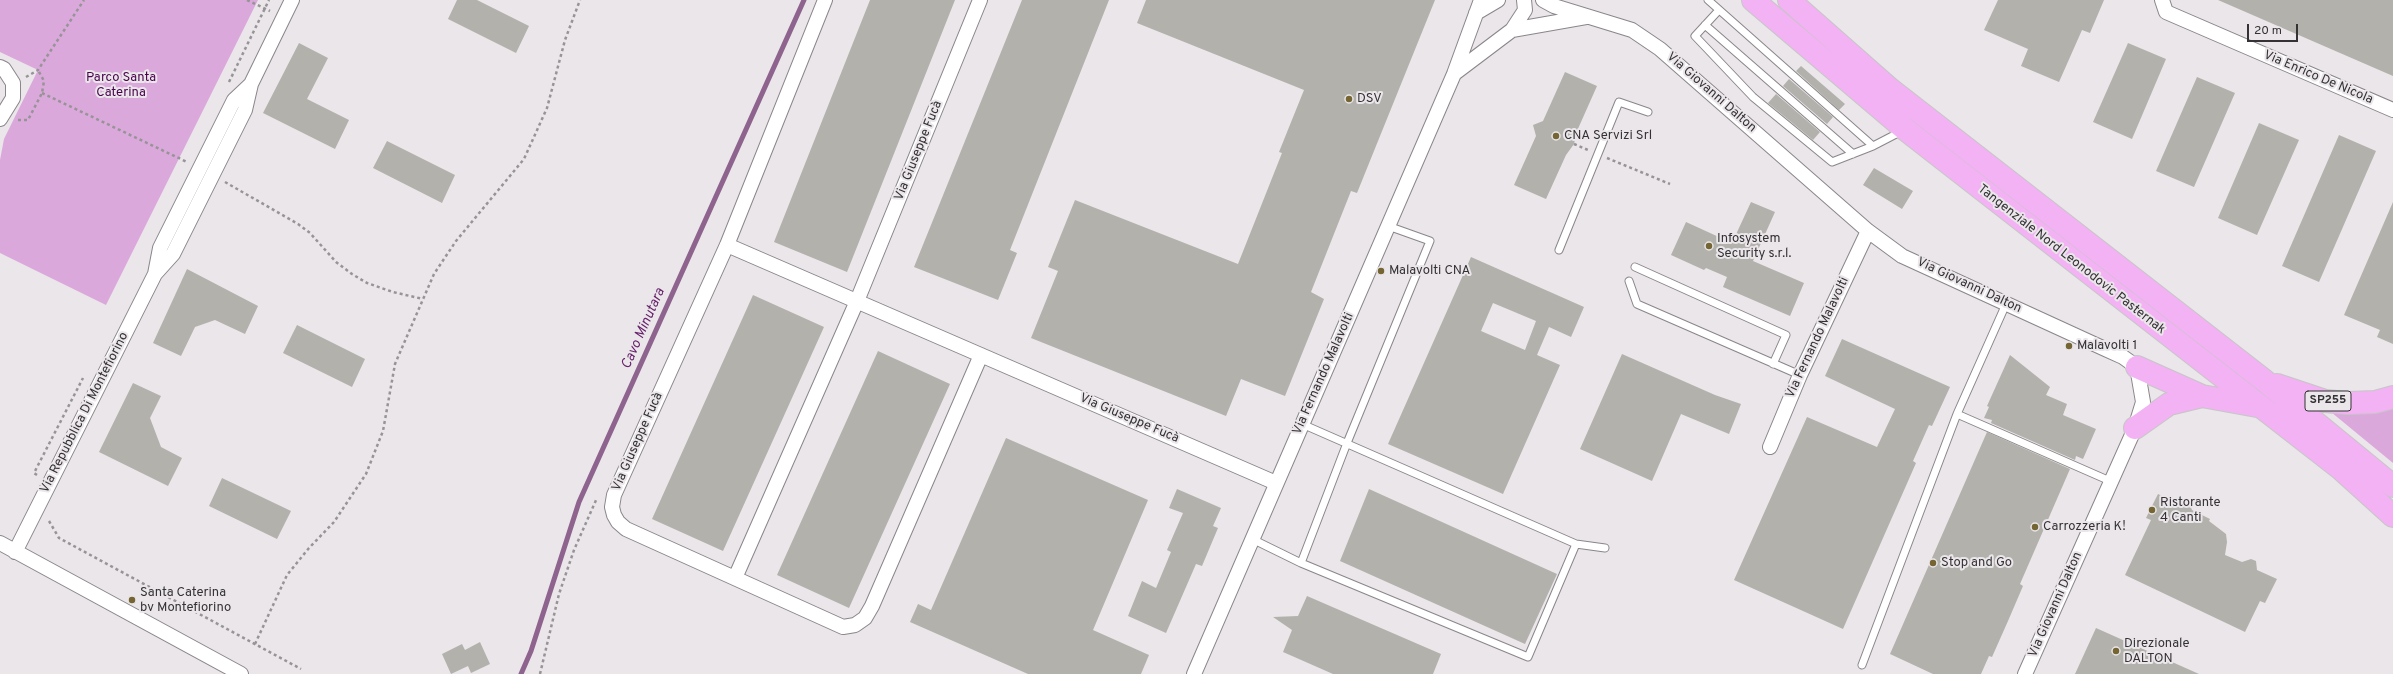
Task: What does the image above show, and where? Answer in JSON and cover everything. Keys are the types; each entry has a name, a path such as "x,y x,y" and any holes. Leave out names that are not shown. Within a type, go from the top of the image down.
{"highway":[{"name":"Tangenziale Nord Leonodovic Pasternak","path":"1753,0 1906,130 2257,406 2341,470 2393,516"},
{"name":"Tangenziale Nord Leonodovic Pasternak","path":"1789,0 1890,89 2265,381 2393,486"},
{"path":"2137,367 2202,396 2257,406"},
{"name":"SP255","path":"2265,381 2326,401 2348,403 2375,402 2393,397"},
{"path":"2135,428 2169,404 2202,396"}],"street":[{"name":"Via Repubblica Di Montefiorino","path":"15,552 155,274 173,254 245,110 251,84 292,0"},
{"name":"Via Giuseppe Fucà","path":"825,0 727,245 614,495 612,507 618,522 626,529 843,627 855,625 865,618 872,606 981,355"},
{"name":"Via Giuseppe Fucà","path":"735,578 858,302 980,0"},
{"name":"Via Fernando Malavolti","path":"1194,674 1454,74 1481,0"},
{"path":"1476,13 1498,0"},
{"name":"Via Fernando Malavolti","path":"1454,74 1512,30 1525,10 1524,0"},
{"name":"Via Giovanni Dalton","path":"1543,0 1589,17 1632,30 1660,49 1868,231 1902,256 2123,357 2137,367 2143,402 2135,428 2025,674"},
{"name":"Via Enrico De Nicola","path":"2162,0 2166,12 2393,110"},
{"name":"Via Fernando Malavolti","path":"1512,30 1589,17"},
{"path":"0,67 4,69 13,83 13,98 2,115"},
{"name":"Via Repubblica Di Montefiorino","path":"155,274 160,248 199,168 234,100 251,84"},
{"name":"Via Fernando Malavolti","path":"1770,447 1800,375 1868,231"},
{"name":"Via Giuseppe Fucà","path":"727,245 1276,483"},
{"path":"0,543 241,674"}],"lane":[{"path":"1708,0 1873,146"},
{"path":"1719,10 1695,36 1753,97 1832,162 1873,146 1906,130"},
{"path":"1705,25 1853,154"},
{"path":"1559,250 1619,102 1648,112"},
{"path":"1301,563 1347,443 1430,241 1388,226"},
{"path":"1635,267 1786,335 1774,364"},
{"path":"1629,281 1638,304 1800,375"},
{"path":"1862,665 1957,414 2006,304"},
{"path":"1957,414 2110,481"},
{"path":"1302,424 1576,544 1605,548"},
{"path":"1252,538 1301,563 1528,657 1576,544"}],"path":[{"path":"13,83 38,70 84,0"},
{"path":"247,0 284,18"},
{"path":"255,644 287,576 309,548 334,522 366,474 383,431 395,364 434,274 456,241 524,159 547,108 566,40 580,1 576,0"},
{"path":"2,115 19,120 28,120 42,93 44,81 38,70"},
{"path":"42,93 199,168"},
{"path":"1574,144 1670,184"},
{"path":"212,175 298,224 310,233 336,262 362,280 393,292 423,299"},
{"path":"540,674 559,594 574,550 598,494"},
{"path":"50,516 49,523 59,538 302,669"}],"green space":[{"name":"Parco Santa Caterina","path":"0,0 258,0 106,305 0,253 0,160 4,139 38,70 0,52"},
{"path":"2393,408 2393,463 2331,412 2364,413"}],"building":[{"path":"457,0 477,0 529,26 516,53 448,19"},
{"path":"870,0 955,0 847,272 774,242"},
{"path":"1022,0 1109,0 1010,250 1017,253 998,300 914,267"},
{"path":"1146,0 1435,0 1357,193 1351,191 1311,292 1324,299 1285,396 1241,379 1226,416 1031,338 1058,271 1048,267 1075,200 1238,264 1282,153 1279,152 1304,90 1137,23"},
{"path":"1998,0 2104,0 2090,33 2082,30 2059,82 2021,66 2028,49 1984,30"},
{"path":"2218,0 2393,0 2393,76"},
{"path":"299,43 328,58 307,99 349,120 335,149 263,113"},
{"path":"2128,43 2166,59 2132,139 2093,122"},
{"path":"1801,66 1845,104 1839,110 1796,71"},
{"name":"CNA Servizi Srl","path":"1565,72 1597,86 1577,131 1574,144 1566,155 1546,199 1514,185 1536,136 1533,125 1543,121"},
{"path":"2197,77 2235,93 2194,187 2156,171"},
{"path":"1789,79 1833,117 1827,124 1783,86"},
{"path":"1776,94 1820,132 1813,140 1768,103"},
{"path":"2259,123 2299,140 2257,235 2218,218"},
{"path":"2339,135 2376,151 2319,282 2282,266"},
{"path":"387,141 455,175 442,203 373,168"},
{"path":"1874,168 1913,191 1902,209 1863,185"},
{"path":"1751,202 1775,212 1753,261 1804,283 1790,316 1723,287 1727,277 1706,268 1704,270 1671,255 1686,222 1732,243"},
{"path":"2393,202 2393,344 2377,337 2380,330 2344,315"},
{"path":"1471,257 1584,307 1571,337 1549,327 1537,355 1560,365 1503,494 1388,444","holes":["1493,303 1536,321 1525,350 1481,331"]},
{"path":"187,269 258,306 245,334 215,320 195,327 181,356 153,343"},
{"path":"753,295 824,327 723,551 652,519"},
{"path":"297,325 365,359 352,387 283,353"},
{"path":"1842,339 1950,387 1932,426 1929,425 1913,461 1916,463 1843,629 1734,580 1807,417 1877,447 1895,409 1825,376"},
{"path":"878,351 950,384 849,608 777,575"},
{"path":"1622,354 1715,395 1741,404 1729,434 1681,414 1652,481 1580,449"},
{"path":"2010,355 2050,387 2046,395 2067,404 2063,415 2096,429 2083,459 2076,456 2075,460 1991,423 1992,420 1984,418 1989,407 1987,406"},
{"path":"133,383 161,396 150,418 161,447 182,458 168,486 99,452"},
{"path":"1987,432 2070,469 2020,584 2023,586 2008,621 1992,657 1989,656 1981,674 1933,674 1890,654"},
{"path":"1006,438 1148,500 1093,630 1149,655 1141,674 1028,674 910,622 918,604 931,610"},
{"path":"222,478 291,511 277,539 209,506"},
{"path":"1177,489 1221,508 1213,526 1218,528 1202,566 1196,564 1166,633 1128,616 1142,581 1156,588 1171,552 1167,550 1183,513 1169,508"},
{"path":"1369,489 1557,574 1525,644 1340,561"},
{"path":"2158,494 2174,502 2187,499 2192,510 2210,519 2209,521 2226,534 2227,542 2225,555 2242,562 2251,559 2256,561 2257,570 2277,579 2265,603 2260,601 2245,632 2125,575 2151,520 2146,518"},
{"path":"1307,596 1441,654 1433,674 1333,674 1283,652 1292,630 1273,617 1298,616"},
{"name":"Direzionale DALTON","path":"2096,628 2199,674 2075,674"},
{"path":"480,642 490,664 471,673 468,666 451,674 442,654 462,644 465,650"}],"waterway":[{"name":"Cavo Minutara","path":"521,674 531,651 579,502 804,0"}],"place":[{"name":"DSV","path":"1349,99"},
{"name":"CNA Servizi Srl","path":"1556,136"},
{"name":"Infosystem Security s.r.l.","path":"1709,246"},
{"name":"Malavolti CNA","path":"1381,271"},
{"name":"Malavolti 1","path":"2069,346"},
{"name":"Ristorante 4 Canti","path":"2152,510"},
{"name":"Carrozzeria K!","path":"2035,527"},
{"name":"Stop and Go","path":"1933,563"},
{"name":"Santa Caterina bv Montefiorino","path":"132,600"},
{"name":"Direzionale DALTON","path":"2116,651"}]}
